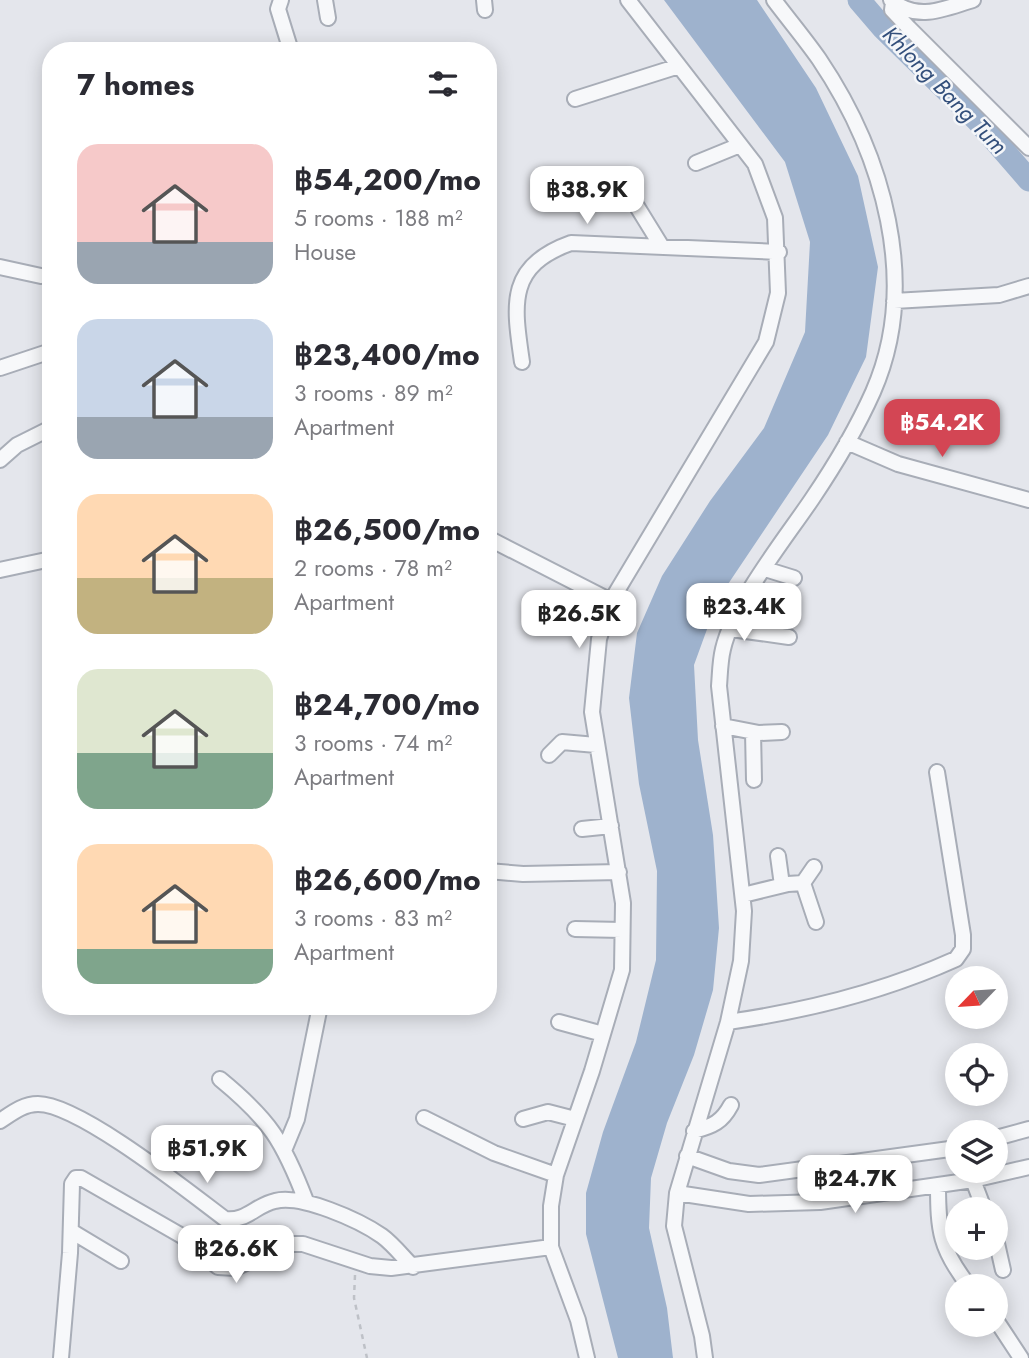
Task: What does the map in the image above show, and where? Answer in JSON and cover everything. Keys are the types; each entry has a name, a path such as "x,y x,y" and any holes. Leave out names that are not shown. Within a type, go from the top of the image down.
{"street":[{"path":"281,0 278,9 288,42"},
{"path":"325,0 328,18"},
{"path":"587,1358 578,1320 551,1247 551,1206 556,1175 622,970 619,872 592,712 598,639 611,601 766,342 778,293 779,252 775,218 768,190 755,164 628,0"},
{"path":"705,1358 702,1335 674,1226 677,1193 728,1022 741,961 743,895 719,686 723,649 731,629 765,569 847,442 874,390 894,301 892,233 876,174 851,117 820,61 774,0"},
{"path":"973,0 929,14 916,13 892,1 892,10 1029,148"},
{"path":"575,99 679,66"},
{"path":"696,163 740,145"},
{"path":"633,200 662,247"},
{"path":"522,362 514,305 517,288 538,262 557,248 571,243 779,252"},
{"path":"0,267 41,276"},
{"path":"894,301 999,295 1029,286"},
{"path":"0,368 42,354"},
{"path":"0,460 17,445 42,432"},
{"path":"847,442 898,464 1029,500"},
{"path":"497,543 611,601"},
{"path":"0,570 42,561"},
{"path":"765,569 794,578"},
{"path":"731,629 789,637"},
{"path":"723,726 753,732 782,732"},
{"path":"753,732 754,780"},
{"path":"548,755 562,742 596,745"},
{"path":"728,1022 778,1015 819,1004 956,960 963,949 963,935 937,772"},
{"path":"582,829 611,826"},
{"path":"778,856 782,885"},
{"path":"803,883 814,867"},
{"path":"497,871 619,872"},
{"path":"743,895 782,885 803,883"},
{"path":"803,883 816,922"},
{"path":"575,929 622,930"},
{"path":"285,1148 297,1119 318,1015"},
{"path":"559,1022 603,1034"},
{"path":"220,1079 255,1107 285,1148 306,1201"},
{"path":"694,1131 714,1126 724,1117 731,1104"},
{"path":"0,1121 24,1105 52,1106 79,1118 225,1219 235,1221 268,1202 286,1198 306,1201 382,1236 413,1267"},
{"path":"523,1119 548,1112 575,1119"},
{"path":"424,1118 475,1144 556,1175"},
{"path":"1008,1135 1029,1129"},
{"path":"687,1156 729,1171 759,1175 795,1172 886,1156 945,1151"},
{"path":"1008,1172 1029,1167"},
{"path":"61,1358 72,1184 81,1178 182,1236 218,1267 234,1268 286,1244 303,1244 356,1262 391,1268 551,1247"},
{"path":"677,1193 749,1204 820,1202 956,1183"},
{"path":"938,1185 938,1230 946,1250 961,1274"},
{"path":"71,1231 121,1261"},
{"path":"1001,1260 1003,1270"},
{"path":"1007,1337 1021,1358"}],"path":[{"path":"356,1262 354,1298 368,1358"}],"water":[{"path":"664,0 757,0 816,88 858,176 878,267 866,357 828,435 718,599 694,665 698,740 713,835 719,928 713,990 694,1055 667,1123 651,1178 649,1228 667,1308 673,1358 618,1358 586,1234 586,1193 603,1132 636,1042 656,960 657,871 639,784 629,698 637,633 662,576 710,501 764,428 805,332 810,242 785,162"}],"waterway":[{"name":"Khlong Bang Tum","path":"859,0 883,28 977,120 1029,180"}]}
